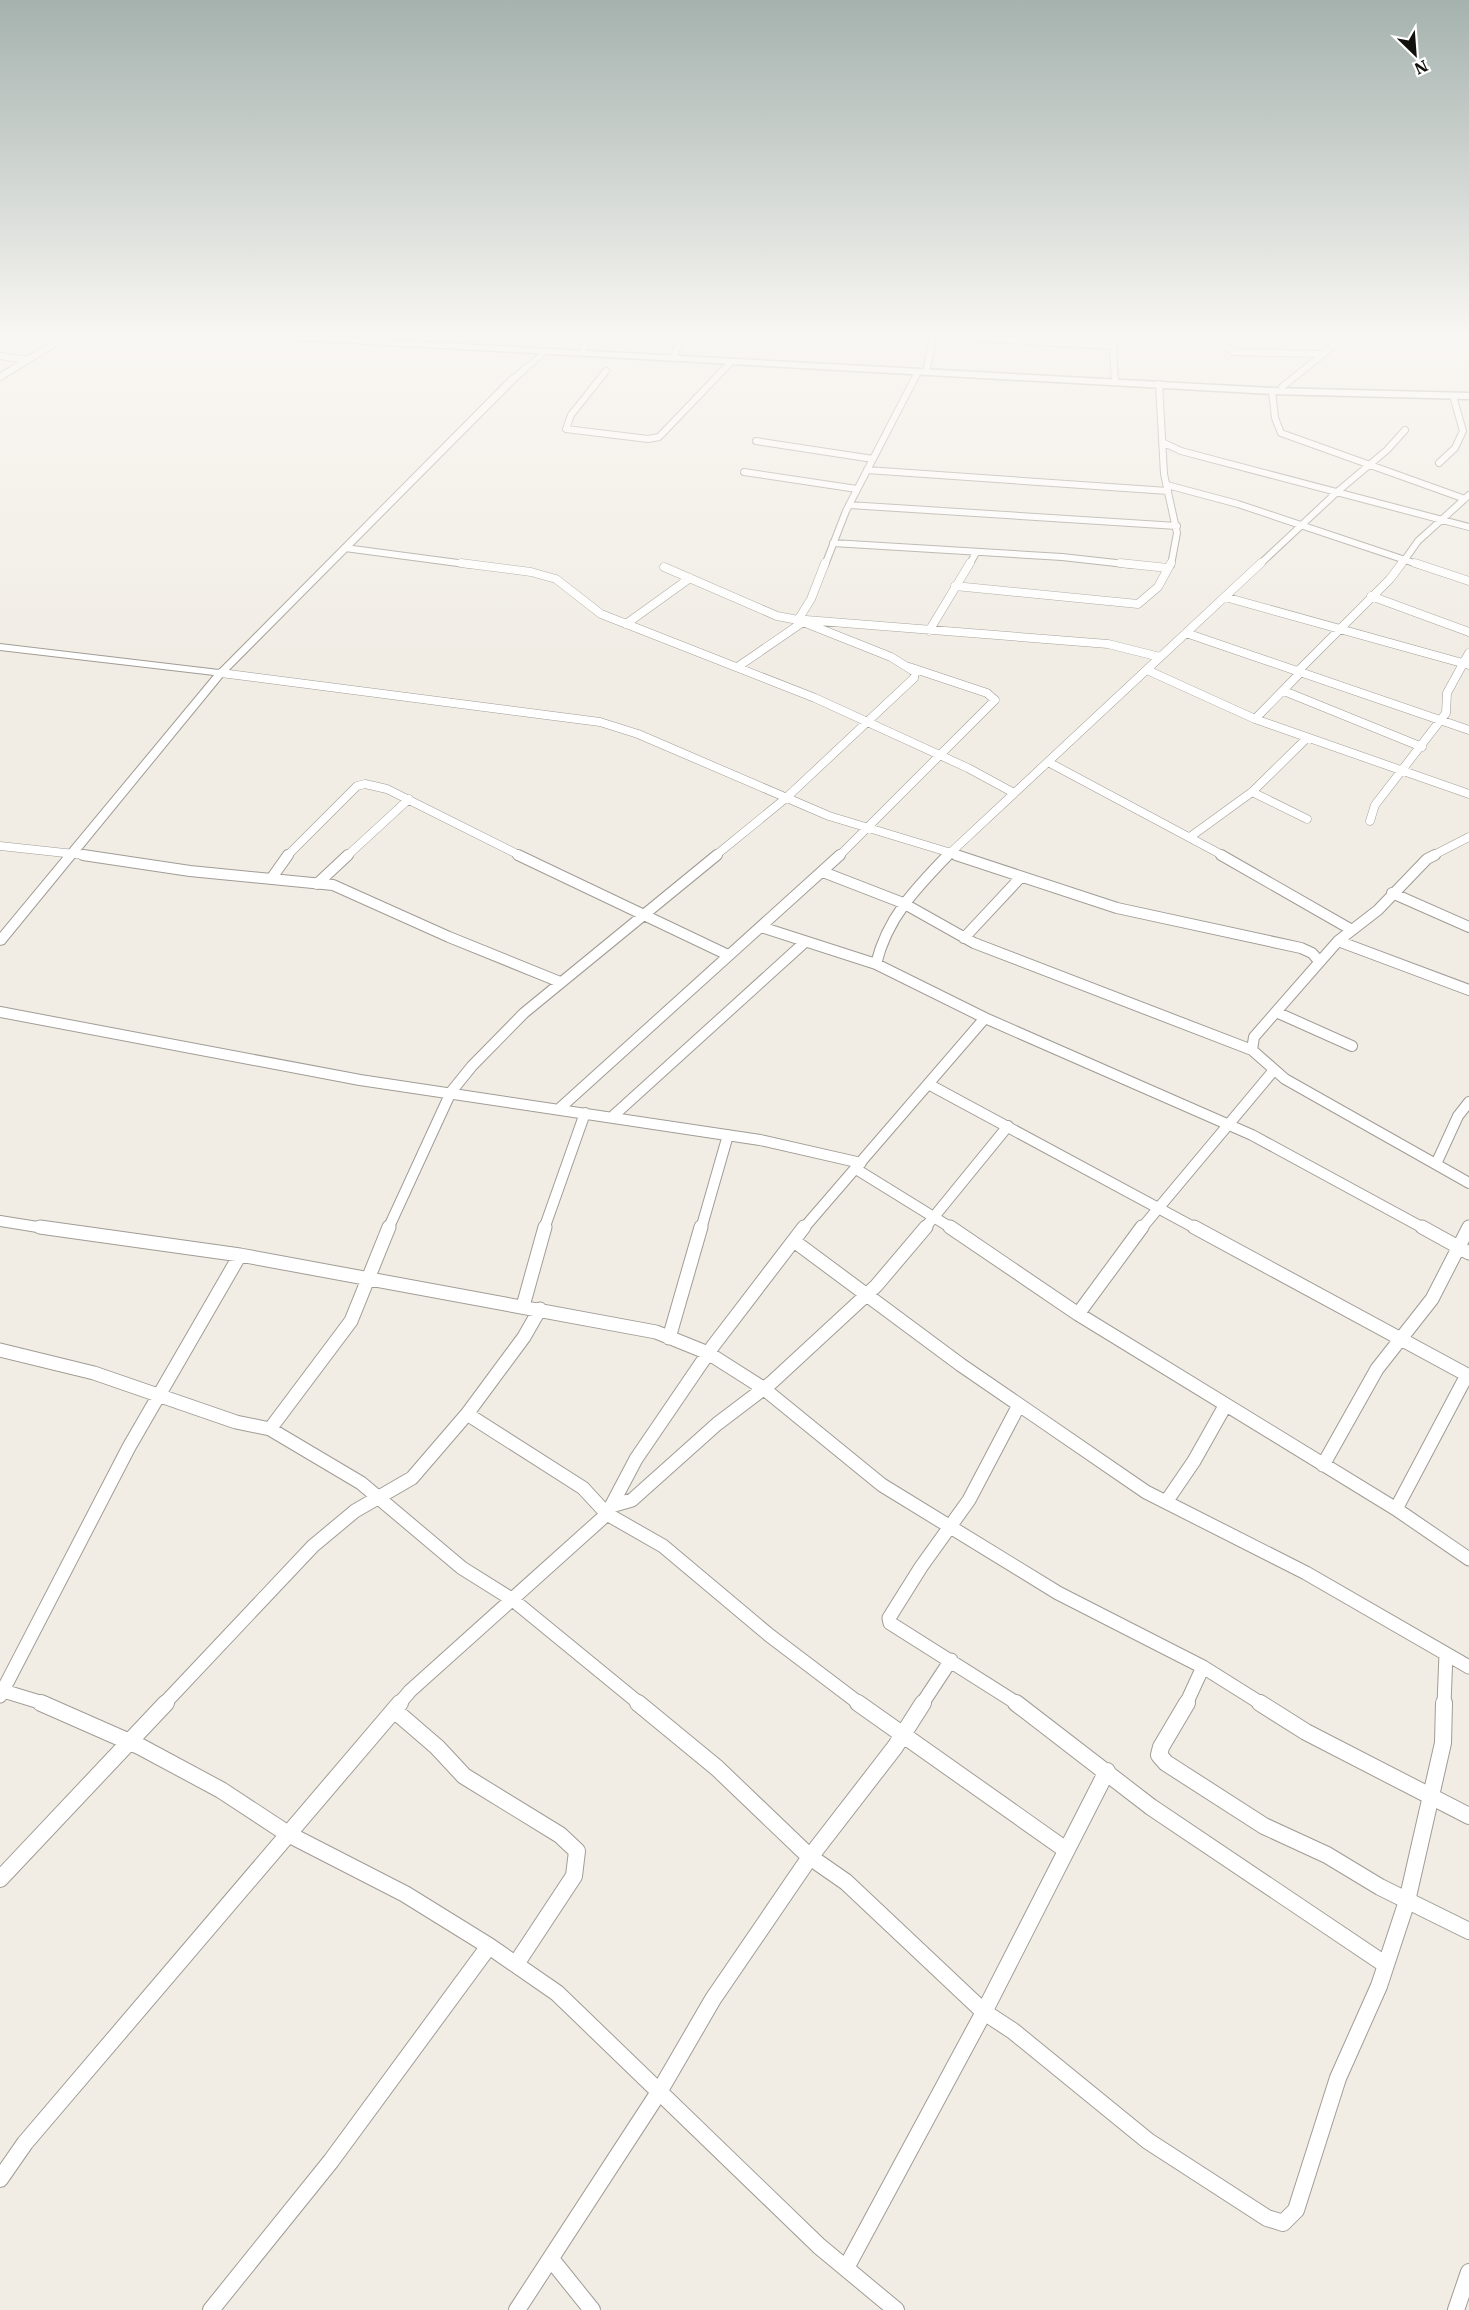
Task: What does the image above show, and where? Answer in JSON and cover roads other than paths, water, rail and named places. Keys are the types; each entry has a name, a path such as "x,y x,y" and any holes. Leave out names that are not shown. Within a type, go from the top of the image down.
{"street":[{"path":"0,940 221,673 450,443"},
{"path":"768,443 873,459"},
{"path":"739,666 800,621 849,505 881,443"},
{"path":"955,586 1138,604 1147,601 1168,568 1177,544 1177,526 1169,505 1162,443"},
{"path":"1163,443 1173,448 1469,527"},
{"path":"1255,719 1284,691 1299,671 1371,596 1390,579 1418,541 1467,497 1308,443"},
{"path":"876,964 879,944 903,903 951,853 1392,443"},
{"path":"1439,463 1457,443"},
{"path":"867,470 1168,488 1202,493 1469,581"},
{"path":"744,472 857,489"},
{"path":"849,505 1177,526"},
{"path":"833,543 1062,557 1168,568"},
{"path":"345,548 364,553 531,572 556,579 601,614 739,666 815,698 867,724 942,756 1014,793"},
{"path":"929,631 976,553"},
{"path":"270,1430 351,1321 368,1277 451,1092 524,1012 786,798 914,678 915,672 891,657 800,621 777,616 664,567"},
{"path":"626,624 690,578"},
{"path":"1371,596 1469,632"},
{"path":"1225,597 1467,664"},
{"path":"800,621 824,620 929,631 1108,644 1160,657"},
{"path":"1186,633 1469,730"},
{"path":"0,647 600,722 638,734 786,798 868,830 951,853 1020,878 1117,908 1301,948 1311,953 1319,961"},
{"path":"1371,820 1375,805 1401,770 1422,747 1441,719 1448,705 1447,693 1467,664 1469,653"},
{"path":"559,1109 868,830 995,700 987,693 908,667"},
{"path":"1147,670 1255,719 1469,794"},
{"path":"1284,691 1422,747"},
{"path":"1190,837 1252,792 1307,738"},
{"path":"1048,762 1190,837 1352,930"},
{"path":"271,879 292,849 361,783 370,783 409,799 442,819 728,955"},
{"path":"1252,792 1307,819"},
{"path":"317,884 409,799"},
{"path":"1252,1050 1254,1037 1338,941 1378,909 1427,858 1469,837"},
{"path":"0,846 70,853 190,871 333,885 449,937 560,982"},
{"path":"823,872 903,903 964,938 1252,1050 1257,1058 1274,1070 1469,1183"},
{"path":"964,938 1020,878"},
{"path":"1392,893 1469,927"},
{"path":"761,927 876,964 986,1018 1229,1125 1335,1179 1464,1250"},
{"path":"1338,941 1469,990"},
{"path":"612,1117 805,942"},
{"path":"0,1012 360,1080 728,1135 859,1166 1078,1314 1396,1509 1469,1559"},
{"path":"1276,1012 1352,1046"},
{"path":"0,2179 25,2143 410,1691 513,1600 609,1510 636,1459 708,1353 794,1241 986,1018"},
{"path":"1078,1314 1156,1208 1274,1070"},
{"path":"930,1085 1468,1375 1396,1509"},
{"path":"1436,1164 1458,1116 1469,1102"},
{"path":"524,1306 538,1246 585,1113"},
{"path":"609,1510 632,1500 717,1424 763,1388 867,1294 935,1217 1008,1126"},
{"path":"669,1338 728,1135"},
{"path":"0,1221 112,1239 240,1255 524,1306 656,1332 708,1353 763,1388 882,1485 1058,1593 1203,1667 1306,1732 1394,1780 1431,1794 1469,1816"},
{"path":"1323,1465 1353,1408 1399,1338 1432,1299 1464,1250 1469,1227"},
{"path":"794,1241 961,1365 1146,1492 1306,1573 1469,1667"},
{"path":"240,1255 129,1447 1,1692 51,1706 128,1741 221,1790 288,1834 405,1894 516,1964 557,1993 819,2246 896,2310"},
{"path":"0,1879 313,1546 355,1512 412,1478 468,1414 524,1337 540,1309"},
{"path":"0,1350 94,1373 161,1394 236,1422 270,1430 361,1483 462,1568 513,1600 717,1768 810,1857 846,1882 984,2012 1013,2031 1148,2141 1267,2218 1283,2223 1296,2210 1338,2078 1386,1965 1407,1901 1443,1743 1446,1654"},
{"path":"1019,1405 969,1500 921,1567 889,1618 894,1628 999,1690 1151,1807 1386,1965"},
{"path":"1166,1502 1194,1461 1225,1406"},
{"path":"468,1414 583,1488 609,1510 663,1546 769,1635 902,1736 1066,1850"},
{"path":"517,2310 659,2092 713,1999 810,1857 902,1736 951,1660"},
{"path":"1203,1667 1189,1700 1174,1719 1159,1755 1166,1763 1264,1826 1327,1855 1407,1901 1469,1931"},
{"path":"394,1710 437,1747 464,1776 560,1835 577,1851 574,1876 516,1964"},
{"path":"846,2268 984,2012 1107,1771"},
{"path":"212,2310 331,2161 489,1946"},
{"path":"551,2259 592,2310"},
{"path":"1456,2310 1469,2272"}]}
